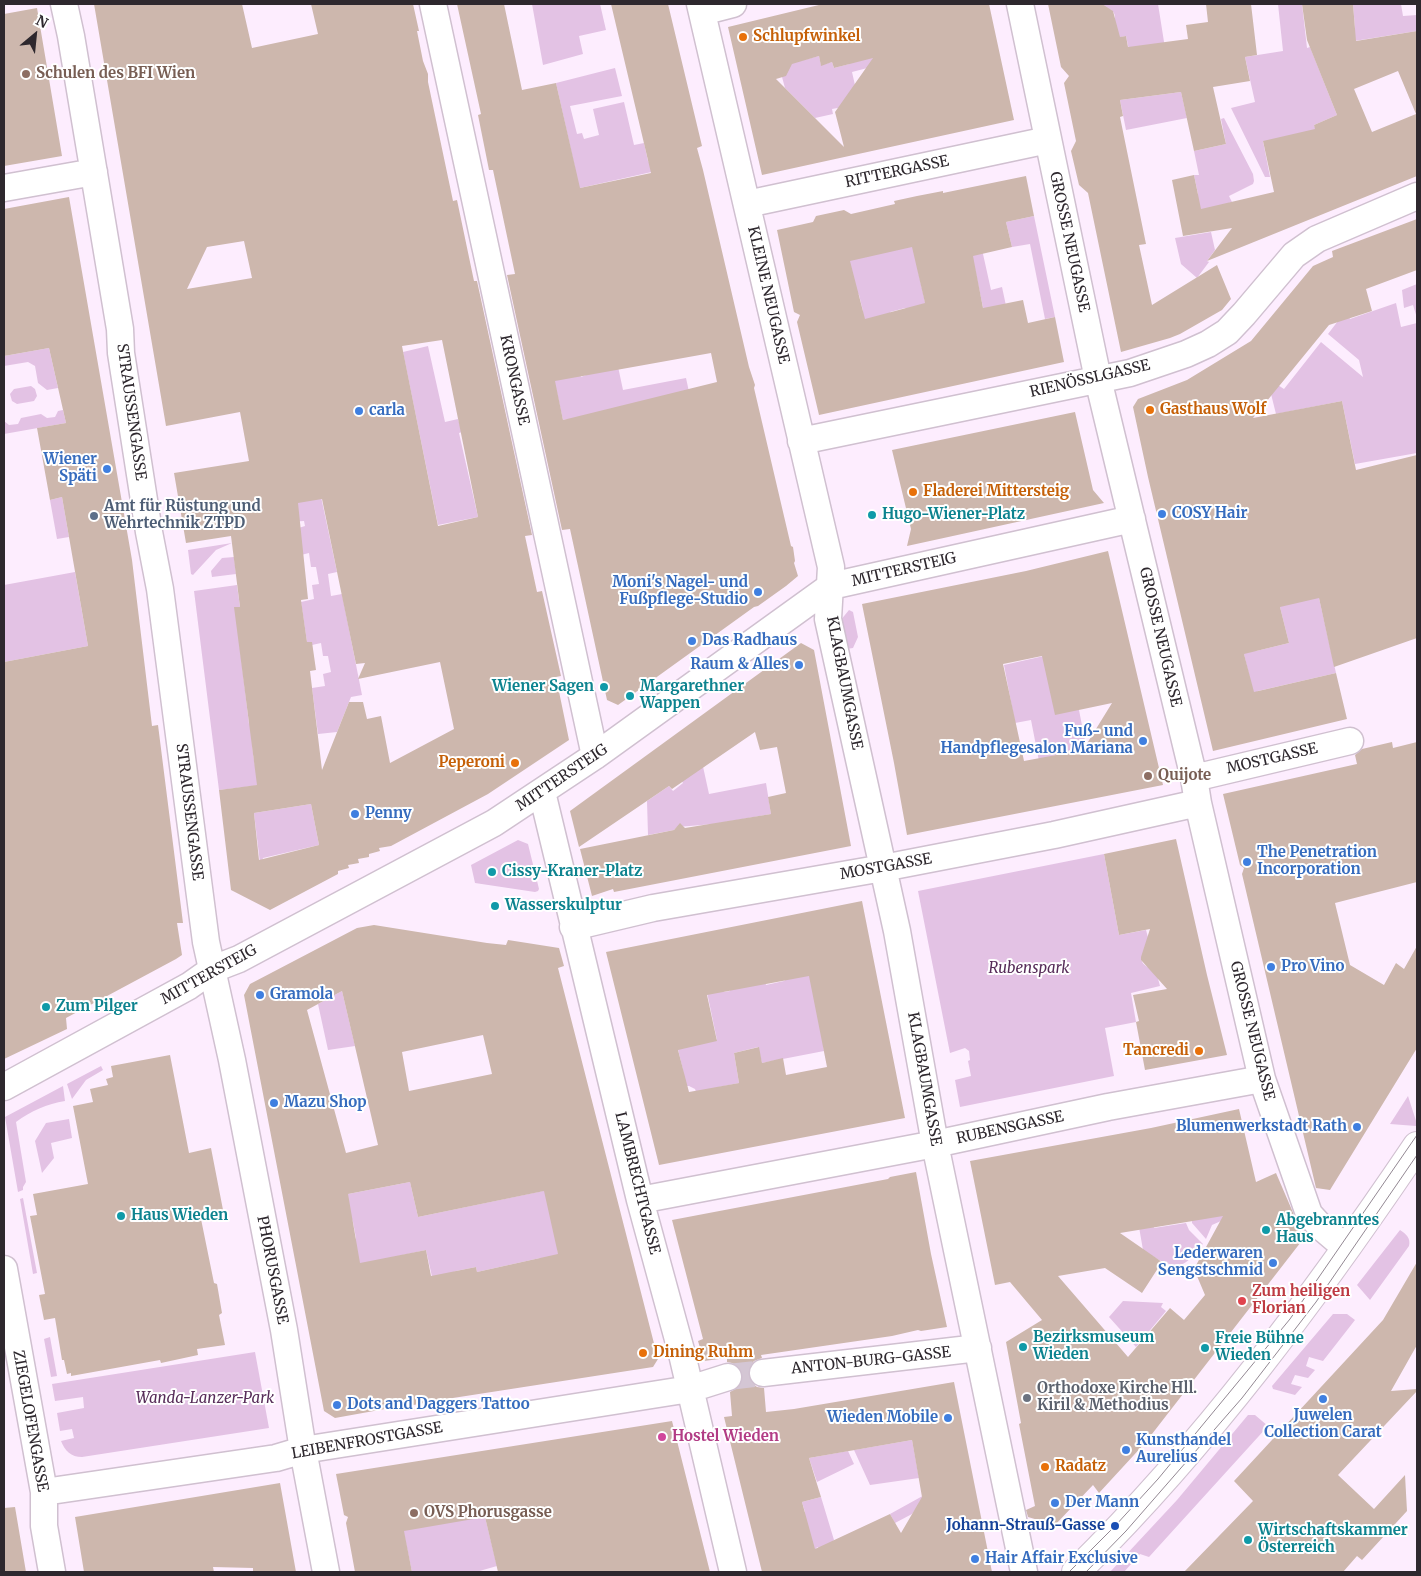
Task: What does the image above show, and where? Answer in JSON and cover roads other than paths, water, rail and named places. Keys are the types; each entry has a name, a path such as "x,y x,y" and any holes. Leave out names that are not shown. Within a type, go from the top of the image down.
{"main road":[{"path":"1076,1572 1119,1530 1265,1358 1346,1248 1417,1146"}],"street":[{"name":"STRAUSSENGASSE","path":"64,4 120,329 121,353 148,527 160,589 206,942 213,969"},
{"name":"KRONGASSE","path":"433,4 595,756"},
{"path":"701,8 734,4"},
{"name":"GROSSE NEUGASSE","path":"1020,4 1098,379 1196,790 1262,1079 1309,1214 1319,1226 1346,1248"},
{"name":"KLEINE NEUGASSE","path":"701,8 831,567 831,586"},
{"name":"RITTERGASSE","path":"747,204 1048,140"},
{"path":"4,188 94,172"},
{"name":"RIENÖSSLGASSE","path":"801,441 1130,373 1186,354 1208,344 1227,332 1304,246 1316,239 1417,196"},
{"name":"MITTERSTEIG","path":"4,1087 188,986 213,969 239,959 494,823 595,756 831,586 1132,519"},
{"name":"KLAGBAUMGASSE","path":"831,586 828,619 899,941 935,1144 1024,1572"},
{"name":"MOSTGASSE","path":"573,927 653,908 883,868 1054,835 1350,741"},
{"name":"LAMBRECHTGASSE","path":"542,792 573,927 640,1200 690,1389 733,1572"},
{"name":"PHORUSGASSE","path":"213,969 284,1330 303,1450 326,1572"},
{"name":"RUBENSGASSE","path":"640,1200 935,1144 1108,1107 1262,1079"},
{"name":"ZIEGELOFENGASSE","path":"4,1269 44,1492 44,1526 52,1572"},
{"name":"ANTON-BURG-GASSE","path":"763,1373 978,1348"},
{"path":"690,1389 728,1377"},
{"name":"LEIBENFROSTGASSE","path":"44,1492 276,1458 303,1450 690,1389"}],"tunnel":[{"path":"728,1377 763,1373"}],"tram line":[{"path":"1069,1572 1158,1479 1290,1319 1417,1135"},
{"path":"1086,1572 1126,1531 1242,1398 1316,1302 1417,1155"}],"place":[{"name":"Schlupfwinkel","path":"743,37"},
{"name":"Schulen des BFI Wien","path":"26,74"},
{"name":"Gasthaus Wolf","path":"1150,410"},
{"name":"carla","path":"359,411"},
{"name":"Wiener Späti","path":"107,469"},
{"name":"Fladerei Mittersteig","path":"913,492"},
{"name":"COSY Hair","path":"1162,514"},
{"name":"Hugo-Wiener-Platz","path":"872,515"},
{"name":"Amt für Rüstung und Wehrtechnik ZTPD","path":"94,516"},
{"name":"Moni's Nagel- und Fußpflege-Studio","path":"758,592"},
{"name":"Das Radhaus","path":"692,641"},
{"name":"Raum & Alles","path":"799,665"},
{"name":"Wiener Sagen","path":"604,687"},
{"name":"Margarethner Wappen","path":"630,696"},
{"name":"Fuß- und Handpflegesalon Mariana","path":"1143,741"},
{"name":"Peperoni","path":"515,763"},
{"name":"Quijote","path":"1148,776"},
{"name":"Penny","path":"355,814"},
{"name":"The Penetration Incorporation","path":"1247,862"},
{"name":"Cissy-Kraner-Platz","path":"492,872"},
{"name":"Wasserskulptur","path":"495,906"},
{"name":"Pro Vino","path":"1271,967"},
{"name":"Gramola","path":"260,995"},
{"name":"Zum Pilger","path":"46,1007"},
{"name":"Tancredi","path":"1199,1051"},
{"name":"Mazu Shop","path":"274,1103"},
{"name":"Blumenwerkstadt Rath","path":"1357,1127"},
{"name":"Haus Wieden","path":"121,1216"},
{"name":"Abgebranntes Haus","path":"1266,1230"},
{"name":"Lederwaren Sengstschmid","path":"1273,1263"},
{"name":"Zum heiligen Florian","path":"1242,1301"},
{"name":"Bezirksmuseum Wieden","path":"1023,1347"},
{"name":"Freie Bühne Wieden","path":"1205,1348"},
{"name":"Dining Ruhm","path":"643,1353"},
{"name":"Orthodoxe Kirche Hll. Kiril & Methodius","path":"1027,1398"},
{"name":"Juwelen Collection Carat","path":"1323,1399"},
{"name":"Dots and Daggers Tattoo","path":"337,1405"},
{"name":"Wieden Mobile","path":"948,1418"},
{"name":"Hostel Wieden","path":"662,1437"},
{"name":"Kunsthandel Aurelius","path":"1126,1450"},
{"name":"Radatz","path":"1045,1467"},
{"name":"Der Mann","path":"1055,1503"},
{"name":"OVS Phorusgasse","path":"414,1513"},
{"name":"Johann-Strauß-Gasse","path":"1115,1526"},
{"name":"Wirtschaftskammer Österreich","path":"1248,1540"},
{"name":"Hair Affair Exclusive","path":"975,1559"}],"park label":[{"name":"Rubenspark","path":"1029,969"},
{"name":"Wanda-Lanzer-Park","path":"205,1399"}]}
